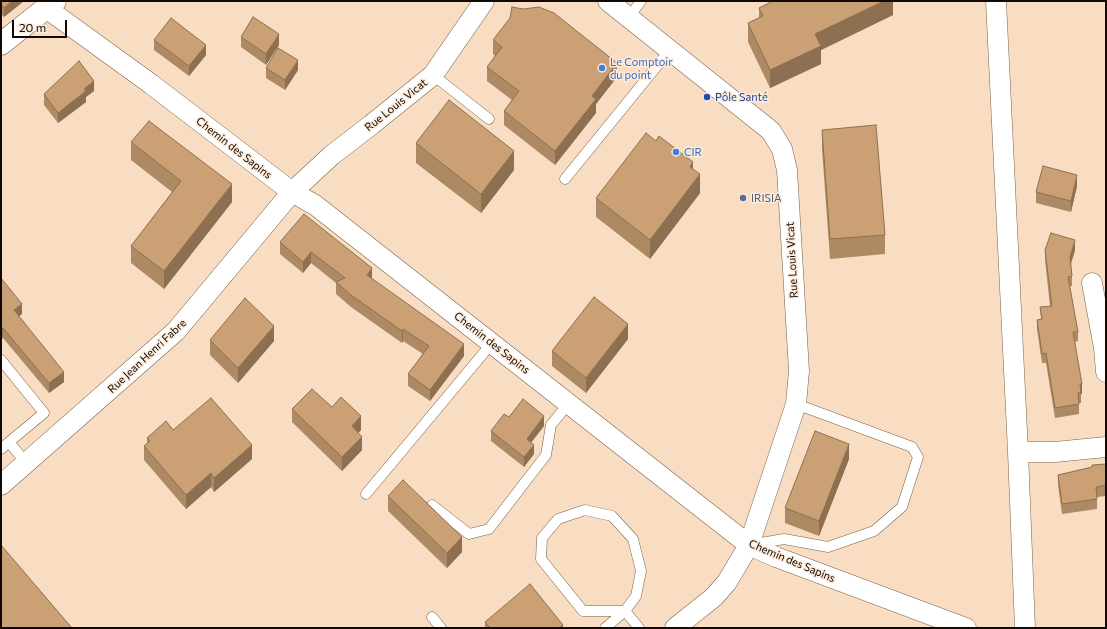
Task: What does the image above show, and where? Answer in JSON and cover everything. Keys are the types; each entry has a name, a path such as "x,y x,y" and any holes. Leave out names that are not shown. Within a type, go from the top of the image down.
{"main road":[{"path":"1,44 51,4"}],"street":[{"name":"Rue Louis Vicat","path":"292,192 332,154 433,75 484,1"},
{"name":"Rue Louis Vicat","path":"608,1 771,132 782,149 787,170 799,371 796,404 749,545 727,582 714,597 675,628"},
{"path":"996,1 1025,628"},
{"name":"Chemin des Sapins","path":"51,4 151,84 292,192 315,204 749,545 776,557 966,628"},
{"name":"Rue Jean Henri Fabre","path":"1,485 176,331 292,192"},
{"path":"1092,283 1106,365"},
{"path":"1018,452 1055,452 1106,448"}],"lane":[{"path":"629,18 641,1"},
{"path":"565,180 670,50"},
{"path":"433,75 489,119"},
{"path":"366,494 492,343"},
{"path":"1,360 44,413 1,449"},
{"path":"432,505 469,534 489,529 546,454 551,425 568,403"},
{"path":"749,545 784,539 828,547 874,531 902,507 918,457 912,447 796,404"},
{"path":"9,442 26,463"},
{"path":"605,628 625,611 636,596 641,571 633,539 612,516 585,510 558,520 542,538 541,559 583,611 625,611"},
{"path":"625,611 639,628"},
{"path":"432,616 441,628"}],"building":[{"path":"1,1 12,1 4,8"},
{"path":"773,1 884,1 815,34 821,46 770,70 748,23 763,16 759,8"},
{"path":"512,7 523,9 539,7 554,13 617,63 592,96 596,99 555,151 504,111 519,91 487,67 502,47 493,40 510,18"},
{"path":"253,17 279,34 266,54 241,37"},
{"path":"171,18 206,45 189,66 154,40"},
{"path":"278,48 298,60 285,80 266,68"},
{"path":"79,61 94,81 84,89 86,91 58,113 44,94"},
{"path":"449,100 514,151 481,194 416,143"},
{"path":"149,121 232,184 164,271 131,246 181,181 131,142"},
{"path":"876,125 885,235 830,239 822,130"},
{"path":"646,133 656,141 659,136 693,162 690,167 700,174 650,240 596,198"},
{"path":"1043,166 1077,175 1071,201 1036,192"},
{"path":"304,214 372,268 367,275 464,344 430,390 408,374 429,346 403,329 402,331 351,295 336,282 345,278 311,252 303,262 280,242"},
{"path":"1051,233 1075,240 1070,257 1072,276 1068,277 1078,332 1073,332 1082,384 1080,384 1081,393 1078,393 1079,404 1055,408 1046,353 1042,354 1037,320 1042,319 1040,307 1052,306 1045,250"},
{"path":"1,278 22,304 14,310 64,372 49,383 3,328 1,329"},
{"path":"594,297 628,324 586,378 552,351"},
{"path":"245,298 274,326 238,368 210,340"},
{"path":"312,389 332,407 341,397 361,416 352,426 362,437 342,457 292,409"},
{"path":"211,398 252,445 214,478 211,473 186,495 144,446 150,441 147,438 166,421 173,430"},
{"path":"523,399 544,416 527,439 534,445 524,457 491,431 504,414 509,417"},
{"path":"815,431 849,444 819,521 785,508"},
{"path":"1106,464 1106,485 1096,487 1097,499 1062,504 1058,475 1092,467 1092,465"},
{"path":"403,480 462,537 447,553 388,496"},
{"path":"1,545 72,628 1,628"},
{"path":"530,584 563,625 559,628 490,628 485,622"}],"place":[{"name":"Le Comptoir du point","path":"602,68"},
{"name":"Pôle Santé","path":"707,97"},
{"name":"CIR","path":"676,152"},
{"name":"IRISIA","path":"743,198"}]}
